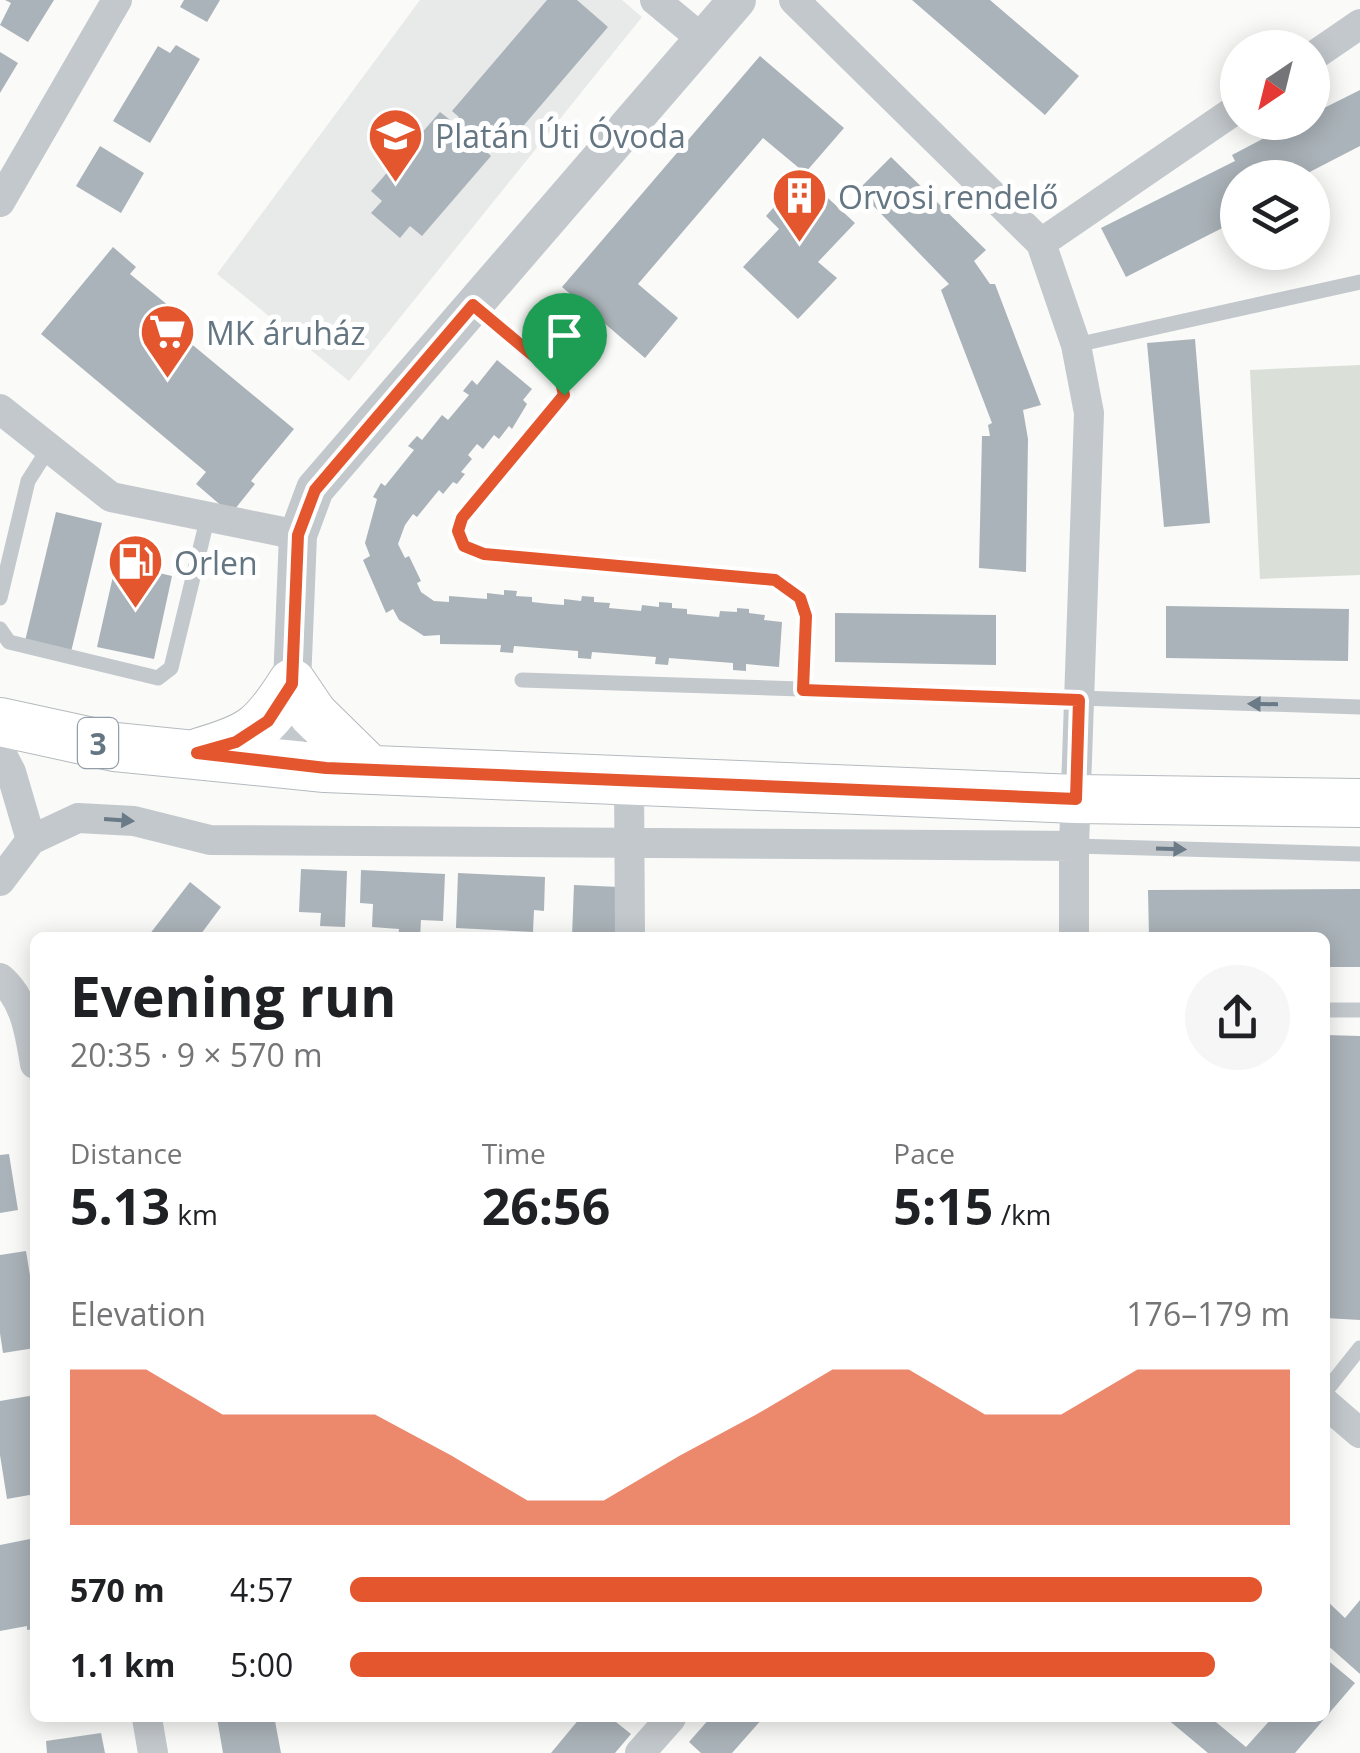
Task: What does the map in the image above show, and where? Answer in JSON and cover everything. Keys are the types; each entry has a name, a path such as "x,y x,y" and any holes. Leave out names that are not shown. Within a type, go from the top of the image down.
{"main road":[{"path":"197,753 236,742 268,721 292,684 312,714 370,770"},
{"name":"3","path":"0,722 115,746 370,770 1076,799 1360,803"}],"street":[{"path":"0,202 117,0"},
{"path":"655,0 702,39"},
{"path":"288,764 298,535 315,490 737,0"},
{"path":"794,0 1041,243 1076,345 1088,413 1074,932"},
{"path":"1330,45 1360,24"},
{"path":"1041,243 1220,120"},
{"path":"0,409 111,497 298,535"},
{"path":"0,750 11,772 31,840"},
{"path":"629,780 630,932"},
{"path":"0,881 31,840 78,818 134,821 210,840 1074,846"},
{"path":"0,978 28,1021 30,1033"},
{"path":"1330,1407 1360,1433"},
{"path":"148,1722 153,1753"},
{"path":"640,1753 667,1722"}],"lane":[{"path":"1076,345 1360,282"},
{"path":"473,305 560,378 564,395 462,518 458,531 464,546 484,554 775,580 800,598 806,616 803,690"},
{"path":"0,598 28,481 49,448"},
{"path":"0,629 8,642 158,678 171,668 208,516"},
{"path":"522,680 1360,707"},
{"path":"1074,846 1360,854"},
{"path":"1330,1010 1360,1010"},
{"path":"1330,1386 1360,1348"}],"shaded area":[{"name":"Platán Úti Óvoda","path":"420,0 622,0 642,17 349,381 217,274"},
{"path":"1360,365 1360,575 1260,579 1250,370"}],"building":[{"path":"5,0 54,0 28,42 0,25 11,3"},
{"path":"184,0 220,0 207,22 180,7"},
{"path":"547,0 577,0 608,27 500,153 491,144 486,151 491,156 422,236 410,226 400,238 371,213 382,201 371,191 440,112 454,123 459,117 452,111"},
{"path":"912,0 990,0 1079,76 1045,115"},
{"path":"176,45 200,59 150,143 113,121 158,46 170,53"},
{"path":"0,52 18,63 0,93"},
{"path":"760,56 844,128 805,173 763,138 638,284 678,318 645,358 562,287"},
{"path":"1360,90 1360,146 1330,161 1234,160 1232,155 1261,140 1330,140 1330,105"},
{"path":"100,146 144,173 121,213 76,186"},
{"path":"891,157 986,250 974,261 990,284 995,284 1041,405 1023,410 1028,439 1026,572 979,568 982,436 990,436 988,425 992,423 941,290 949,284 858,190"},
{"path":"1220,168 1220,229 1126,277 1101,228"},
{"name":"Orvosi rendelő","path":"817,188 855,223 818,262 837,278 798,319 743,267 779,229 766,216 788,191 802,205"},
{"name":"MK áruház","path":"113,247 136,267 130,274 186,320 177,332 294,429 251,481 255,484 231,514 196,484 206,472 41,334"},
{"path":"1195,339 1210,523 1164,527 1147,343"},
{"path":"497,360 532,389 523,400 527,404 512,429 509,426 499,439 494,435 483,449 477,444 468,455 472,459 457,484 453,482 443,494 439,490 417,517 413,514 405,525 398,544 405,558 409,556 421,581 417,583 421,592 434,601 449,602 449,596 487,599 487,593 504,595 504,590 532,597 532,602 550,604 564,605 564,599 581,601 582,596 594,597 594,602 610,603 609,608 641,611 642,605 659,607 659,602 672,603 672,608 687,609 687,614 719,617 720,611 749,609 749,613 765,615 764,620 782,622 779,667 746,664 746,671 733,670 733,663 669,658 668,665 655,664 656,657 592,652 591,659 578,658 578,651 514,646 513,653 500,652 501,645 440,644 440,635 424,636 399,620 393,609 386,613 363,560 370,556 365,543 377,499 373,497 381,483 385,486 414,450 408,446 417,436 422,440 442,415 448,420 469,395 463,391 472,380 477,385"},
{"path":"56,512 102,523 71,652 25,641"},
{"name":"Orlen","path":"116,563 172,576 154,659 97,647"},
{"path":"1166,606 1349,609 1348,661 1166,658"},
{"path":"835,613 996,615 996,665 835,662"},
{"path":"301,869 347,871 345,927 320,926 321,913 299,912"},
{"path":"361,870 445,874 443,921 421,920 420,932 372,927 373,904 360,903"},
{"path":"458,873 545,877 544,911 534,910 533,932 456,928"},
{"path":"190,882 221,907 202,932 151,932"},
{"path":"574,885 619,887 616,932 572,932"},
{"path":"1360,889 1360,967 1330,967 1330,932 1149,932 1148,890"},
{"path":"1330,1035 1360,1036 1360,1320 1330,1318"},
{"path":"9,1154 18,1210 0,1213 0,1155"},
{"path":"26,1251 30,1349 3,1353 0,1255"},
{"path":"30,1396 30,1495 7,1499 0,1455 0,1401"},
{"path":"30,1539 30,1630 27,1626 0,1631 0,1545"},
{"path":"1360,1600 1360,1674 1330,1647 1330,1604 1345,1618"},
{"path":"1330,1662 1355,1683 1330,1712"},
{"path":"218,1722 275,1722 281,1753 223,1753"},
{"path":"577,1722 616,1722 631,1734 615,1753 551,1753"},
{"path":"706,1722 759,1722 732,1753 701,1753 689,1742"},
{"path":"1171,1722 1216,1722 1246,1747 1268,1722 1322,1722 1295,1753 1208,1753"},
{"path":"101,1733 105,1753 47,1753 46,1741"}],"place":[{"name":"Platán Úti Óvoda","path":"396,184"},
{"name":"Orvosi rendelő","path":"799,245"},
{"name":"MK áruház","path":"167,381"},
{"name":"Orlen","path":"135,611"}],"route":[{"path":"473,305 560,378 564,395 462,518 458,531 464,546 484,554 775,580 800,598 806,616 803,690 1079,700 1076,799 326,768 197,753 236,742 268,721 292,684 298,535 315,490 473,305"}]}
